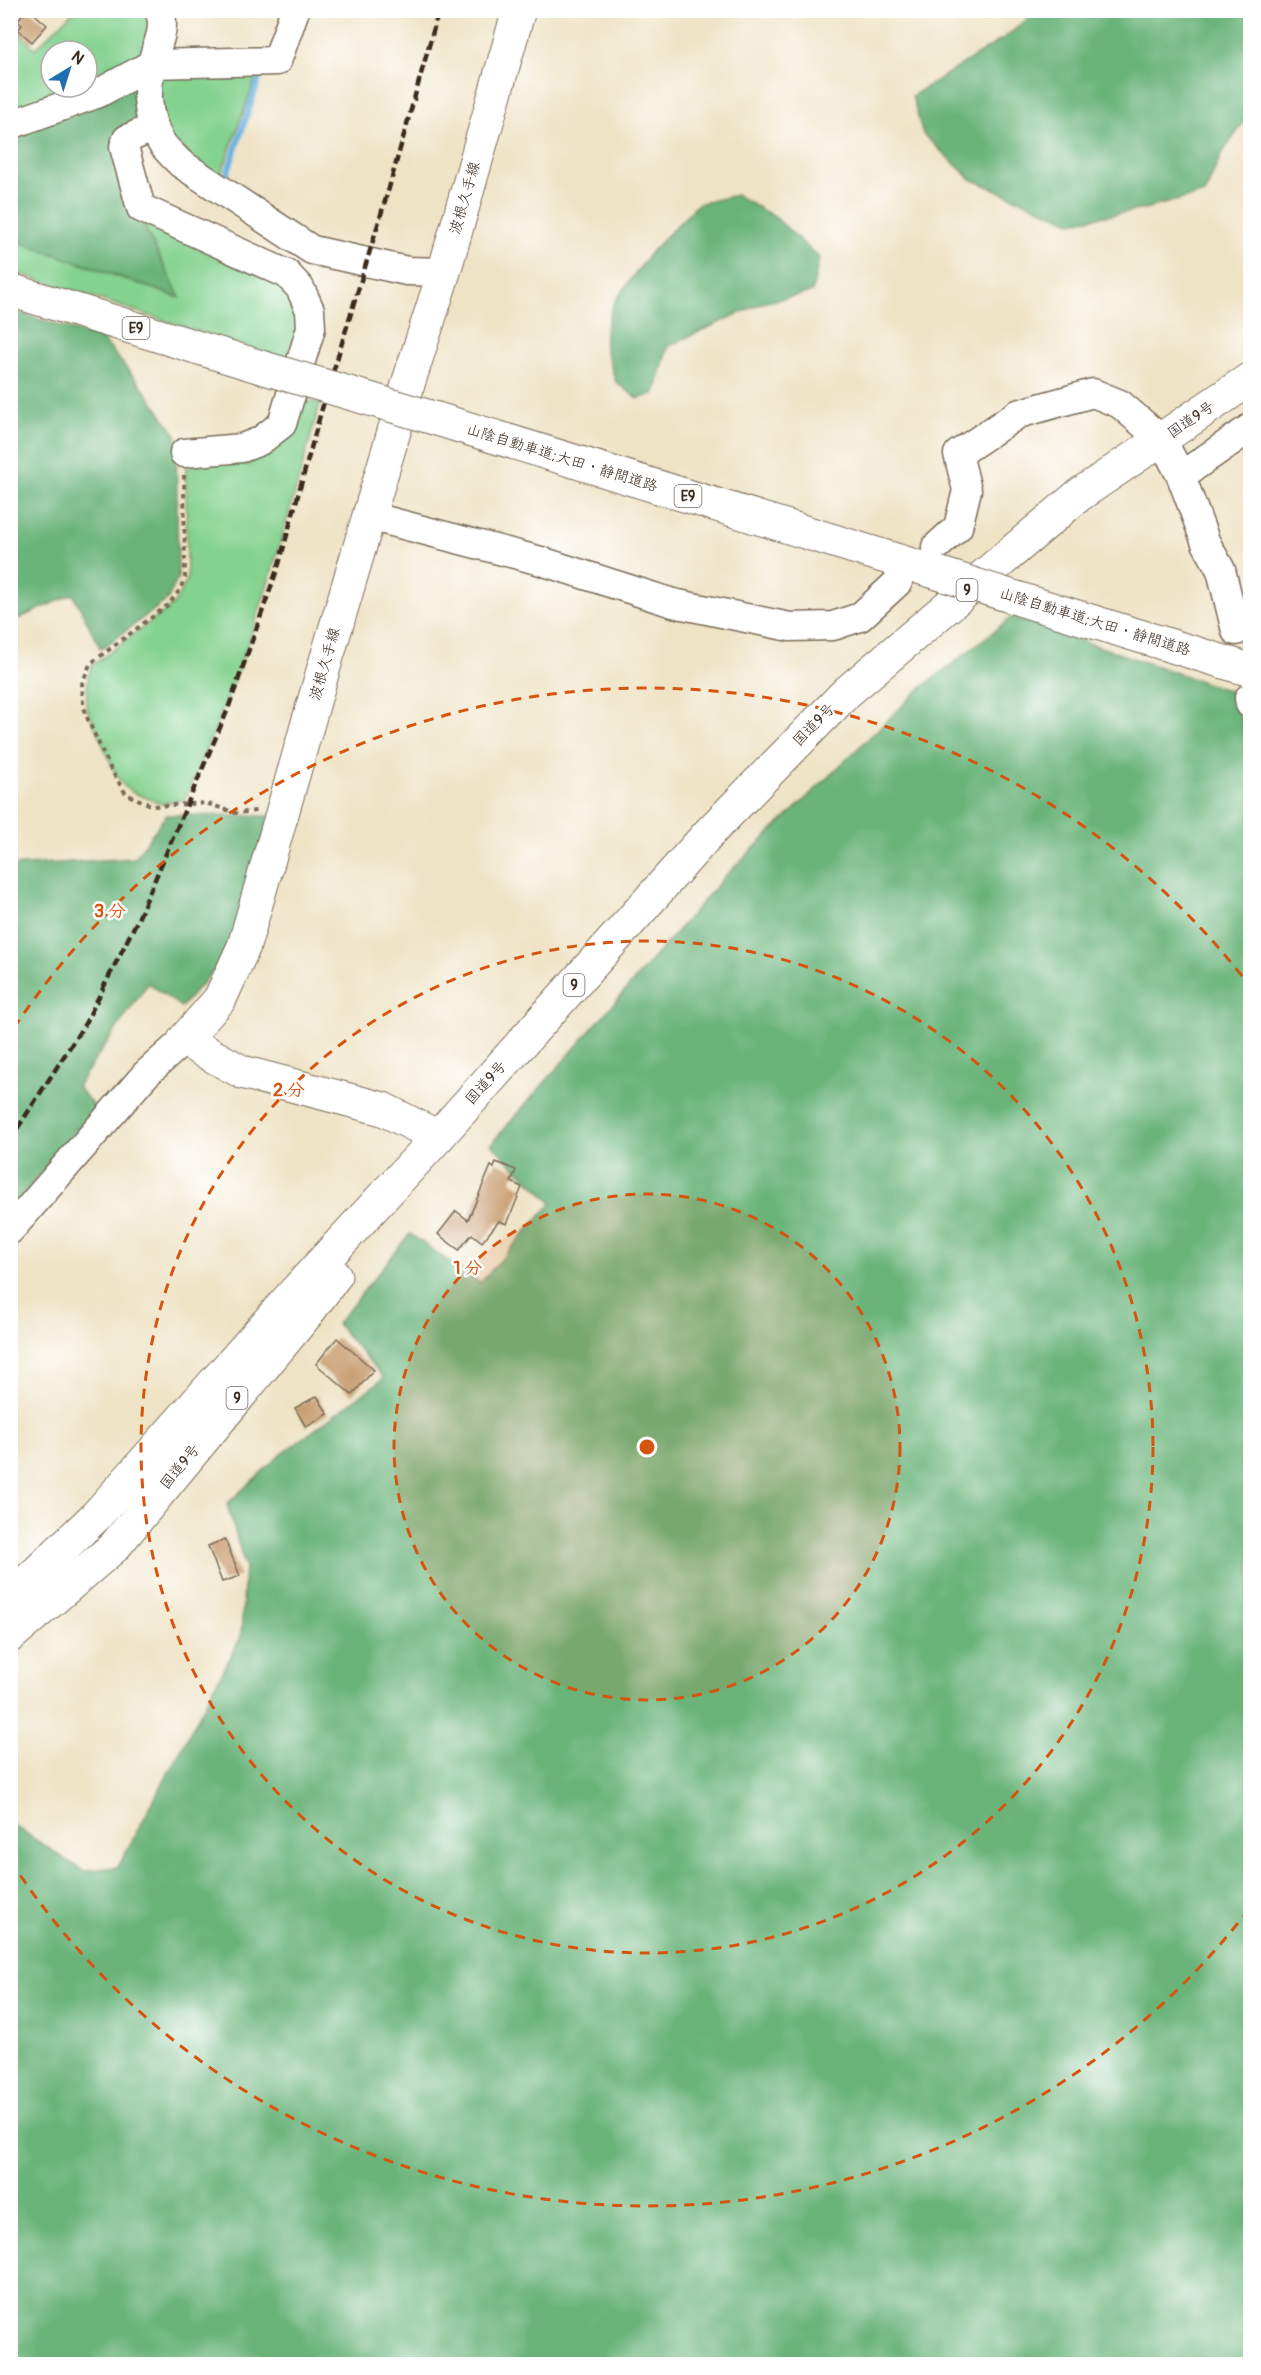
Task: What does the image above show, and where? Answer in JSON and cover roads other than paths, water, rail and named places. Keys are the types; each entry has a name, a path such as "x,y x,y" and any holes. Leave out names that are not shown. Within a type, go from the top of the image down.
{"main road":[{"name":"波根久手線","path":"184,1040 220,999 244,946 369,516 444,272 519,10"},
{"name":"山陰自動車道;大田・静間道路","path":"10,290 437,419 937,560 1032,603 1217,660 1250,687"},
{"name":"国道9号","path":"10,1598 96,1516 292,1294 438,1137 710,832 847,692 1079,495 1251,379"},
{"path":"184,1040 242,1072 383,1109 438,1137"},
{"name":"国道9号","path":"10,1636 114,1547 306,1315 438,1137"}],"street":[{"path":"159,10 162,16 161,34 147,91 154,127 162,144 180,163 312,250 407,271 444,272"},
{"path":"10,125 99,93 152,64 277,62 295,10"},
{"path":"154,127 127,139 124,147 141,208 287,274 300,288 310,310 311,328 306,351 282,424 260,441 242,448 184,453"},
{"path":"937,560 958,527 967,490 958,454 1017,414 1093,393 1120,404 1162,440 1181,476 1206,543 1221,570 1236,632"},
{"path":"1181,476 1251,428"},
{"path":"369,516 541,561 673,603 790,627 833,626 860,617 898,582"},
{"path":"10,1230 146,1074 184,1040"}],"waterway":[{"path":"227,174 259,79"}],"railway":[{"path":"10,1140 86,1022 138,919 228,709 279,564 321,412 389,188 439,10"}]}
